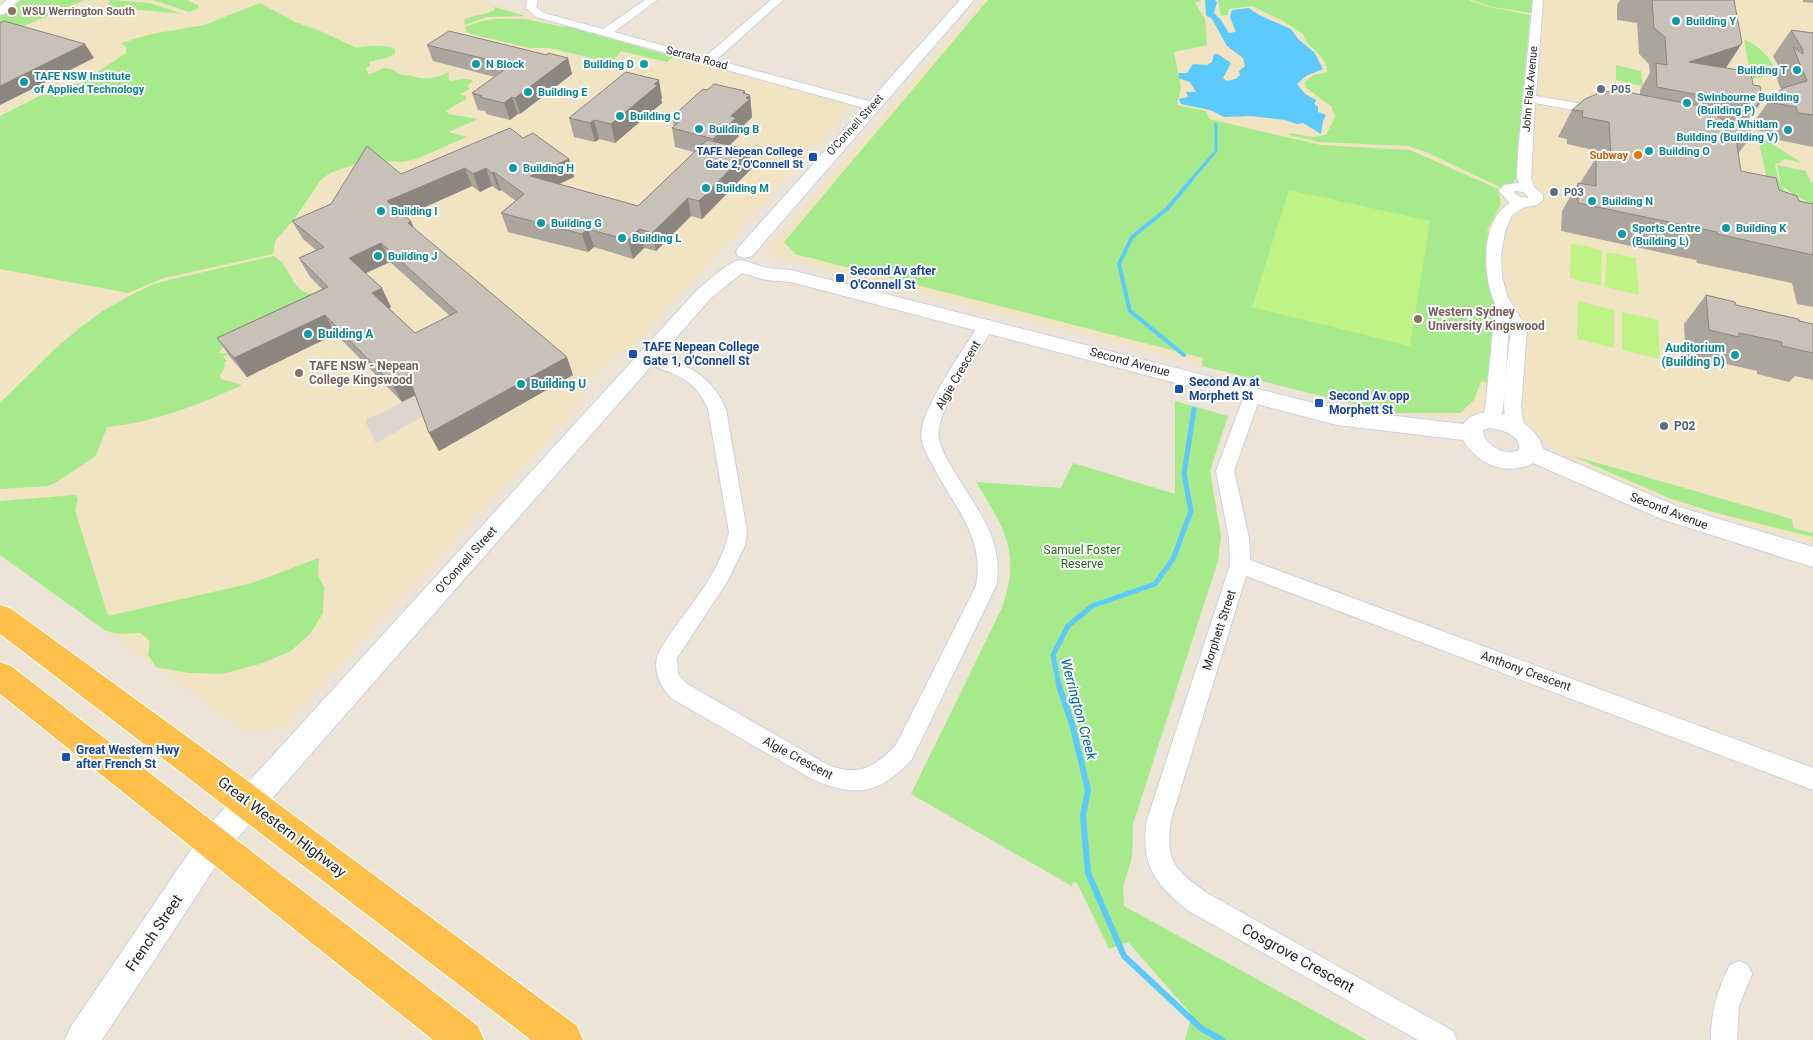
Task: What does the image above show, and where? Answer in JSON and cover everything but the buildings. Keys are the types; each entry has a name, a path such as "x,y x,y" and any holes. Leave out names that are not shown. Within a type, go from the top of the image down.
{"highway":[{"name":"Great Western Highway","path":"0,617 230,824 464,1040"},
{"name":"Great Western Highway","path":"0,676 562,1040"}],"street":[{"path":"0,12 14,0"},
{"name":"Serrata Road","path":"533,0 531,8 540,15 872,106"},
{"path":"605,33 652,0"},
{"path":"707,61 778,0"},
{"name":"O'Connell Street","path":"230,824 704,294 722,282 872,106 967,0"},
{"name":"John Flak Avenue","path":"1515,427 1512,402 1519,329 1505,310 1496,286 1496,245 1500,227 1518,194 1530,98 1538,0"},
{"path":"1530,98 1611,113"},
{"name":"Second Avenue","path":"740,260 754,271 775,276 791,276 1346,419 1480,427"},
{"path":"1480,427 1497,420 1515,427 1522,431 1530,442 1531,453 1520,460 1502,460 1493,457 1477,446 1480,427 1494,410 1502,320 1505,310"},
{"name":"Algie Crescent","path":"647,358 690,374 712,396 738,532 737,544 728,563 667,656 666,674 671,683 680,691 820,772 841,780 864,780 882,773 904,752 986,586 989,565 981,533 977,523 936,455 930,436 938,406 987,326"},
{"name":"Morphett Street","path":"1161,866 1156,849 1159,820 1240,564 1239,538 1226,471 1254,394"},
{"name":"Second Avenue","path":"1531,453 1672,514 1813,557"},
{"name":"Anthony Crescent","path":"1240,564 1813,779"},
{"name":"French Street","path":"82,1040 230,824"},
{"name":"Cosgrove Crescent","path":"1161,866 1176,885 1198,902 1444,1040"},
{"path":"1724,1040 1725,1007 1729,992 1739,974"}],"shaded area":[{"name":"TAFE NSW - Nepean College Kingswood","path":"0,0 479,0 853,105 635,344 608,362 589,384 578,405 284,725 250,734 0,555"},
{"name":"Western Sydney University Kingswood","path":"983,0 1813,0 1813,543 1652,497 1567,459 1522,424 1478,412 1467,416 1429,416 1381,410 770,255 767,250"},
{"path":"423,391 431,412 376,443 365,421 367,420 366,418 382,413"}],"green space":[{"path":"20,0 85,0 0,36 0,16"},
{"path":"110,0 150,3 183,14 140,10 117,11 108,9 111,7 108,5"},
{"path":"153,0 187,0 198,5 199,8 189,12"},
{"path":"988,0 1202,0 1195,3 1205,19 1207,45 1174,52 1181,87 1177,105 1206,111 1209,119 1321,145 1410,150 1498,189 1501,204 1487,231 1491,233 1488,242 1488,285 1496,308 1489,383 1481,381 1474,400 1460,413 1389,413 1202,366 1203,358 795,254 784,242"},
{"path":"1218,0 1468,0 1490,7 1530,15 1516,178 1513,183 1502,188 1426,152 1408,146 1319,142 1288,135 1290,133 1313,137 1326,135 1335,117 1331,106 1306,88 1305,82 1314,75 1327,72 1326,65 1303,34 1283,21 1252,6 1229,9 1228,15 1221,16"},
{"path":"1472,0 1532,0 1531,13 1492,7"},
{"path":"260,3 295,22 318,30 357,48 377,46 395,49 395,53 390,57 369,62 370,66 366,68 368,74 386,68 403,75 426,78 440,76 449,72 448,79 451,81 465,79 473,81 467,86 470,89 460,94 466,96 466,99 446,111 449,114 478,119 449,132 467,137 416,159 404,162 362,160 359,163 330,173 320,181 293,221 275,241 273,254 164,278 128,293 0,269 0,116 57,87 81,83 126,53 126,47 121,43 152,34 204,25"},
{"path":"495,7 525,16 486,17 465,25 464,19 494,11"},
{"path":"495,19 525,19 563,27 567,26 674,57 667,62 621,51 614,60 608,62 549,48 530,48 470,34 466,31 465,27"},
{"path":"1744,39 1755,45 1770,59 1774,75 1751,79"},
{"path":"1616,65 1641,71 1643,86 1616,80"},
{"path":"1758,138 1770,140 1774,145 1802,163 1785,159 1775,164 1780,182 1786,192 1796,199 1813,206 1770,193"},
{"path":"1777,165 1806,171 1810,181 1813,182 1813,205 1781,185"},
{"path":"1289,190 1430,221 1410,346 1252,307"},
{"path":"1571,243 1602,250 1601,286 1570,278"},
{"path":"1607,252 1636,258 1639,295 1605,287"},
{"path":"274,256 280,261 298,287 310,293 320,293 224,346 219,353 229,354 223,357 227,361 224,363 225,366 220,376 221,379 242,385 160,417 107,427 96,456 55,483 48,486 0,489 0,403 57,347 104,310 154,284"},
{"path":"1578,301 1614,310 1614,348 1577,339"},
{"path":"1622,312 1658,320 1660,359 1622,350"},
{"name":"Samuel Foster Reserve","path":"1175,401 1228,416 1210,471 1221,536 1218,561 1133,824 1132,857 1123,887 1124,906 1367,1040 1185,1040 1192,1015 1128,942 1109,949 1077,883 1073,882 1072,886 911,794 1001,610 1007,590 1010,557 1007,543 995,514 976,482 1061,488 1073,463 1175,494"},
{"path":"1570,455 1792,519 1793,528 1813,533 1813,537 1713,512 1669,498"},
{"path":"75,495 78,498 75,510 108,616 252,583 319,558 318,576 324,587 323,613 311,633 291,651 263,663 222,674 189,673 156,667 148,655 150,641 140,633 121,634 106,631 0,555 0,501"}],"water":[{"path":"1205,0 1215,0 1217,2 1214,13 1229,33 1236,32 1230,17 1232,10 1249,8 1259,15 1291,29 1298,39 1314,52 1323,69 1306,76 1297,84 1305,94 1316,100 1314,104 1318,107 1318,112 1326,115 1321,134 1303,123 1297,124 1285,120 1251,116 1224,117 1210,110 1181,104 1179,99 1188,97 1186,92 1196,92 1190,82 1178,78 1179,73 1187,73 1193,64 1207,65 1212,62 1214,54 1218,54 1231,63 1223,78 1227,81 1236,79 1240,75 1239,71 1245,66 1243,58 1227,46 1212,19 1206,15"}],"waterway":[{"name":"Werrington Creek","path":"1191,180 1216,151 1216,124"},
{"name":"Werrington Creek","path":"1184,355 1130,311 1119,264 1132,237 1167,209 1192,179"},
{"name":"Werrington Creek","path":"1059,687 1053,655 1068,626 1092,606 1155,584 1173,559 1191,511 1184,474 1194,409"},
{"name":"Werrington Creek","path":"1059,686 1072,724 1088,790 1083,816 1088,873 1124,956 1202,1029 1222,1040"}],"place":[{"name":"WSU Werrington South","path":"12,11"},
{"name":"Building Y","path":"1676,21"},
{"name":"N Block","path":"476,64"},
{"name":"Building D","path":"644,64"},
{"name":"Building T","path":"1797,70"},
{"name":"TAFE NSW Institute of Applied Technology","path":"24,82"},
{"name":"P05","path":"1601,89"},
{"name":"Building E","path":"528,92"},
{"name":"Swinbourne Building (Building P)","path":"1687,103"},
{"name":"Building C","path":"620,116"},
{"name":"Building B","path":"699,129"},
{"name":"Freda Whitlam Building (Building V)","path":"1788,130"},
{"name":"Building O","path":"1649,151"},
{"name":"Subway","path":"1638,155"},
{"name":"TAFE Nepean College Gate 2, O'Connell St","path":"813,157"},
{"name":"Building H","path":"513,168"},
{"name":"Building M","path":"706,188"},
{"name":"P03","path":"1554,192"},
{"name":"Building N","path":"1592,201"},
{"name":"Building I","path":"381,211"},
{"name":"Building G","path":"541,223"},
{"name":"Building K","path":"1726,228"},
{"name":"Sports Centre (Building L)","path":"1622,234"},
{"name":"Building L","path":"622,238"},
{"name":"Building J","path":"378,256"},
{"name":"Second Av after O'Connell St","path":"840,278"},
{"name":"Western Sydney University Kingswood","path":"1418,319"},
{"name":"Building A","path":"308,334"},
{"name":"TAFE Nepean College Gate 1, O'Connell St","path":"633,354"},
{"name":"Auditorium (Building D)","path":"1735,355"},
{"name":"TAFE NSW - Nepean College Kingswood","path":"299,373"},
{"name":"Building U","path":"521,384"},
{"name":"Second Av at Morphett St","path":"1179,389"},
{"name":"Second Av opp Morphett St","path":"1319,403"},
{"name":"P02","path":"1664,426"},
{"name":"Great Western Hwy after French St","path":"66,757"}]}
